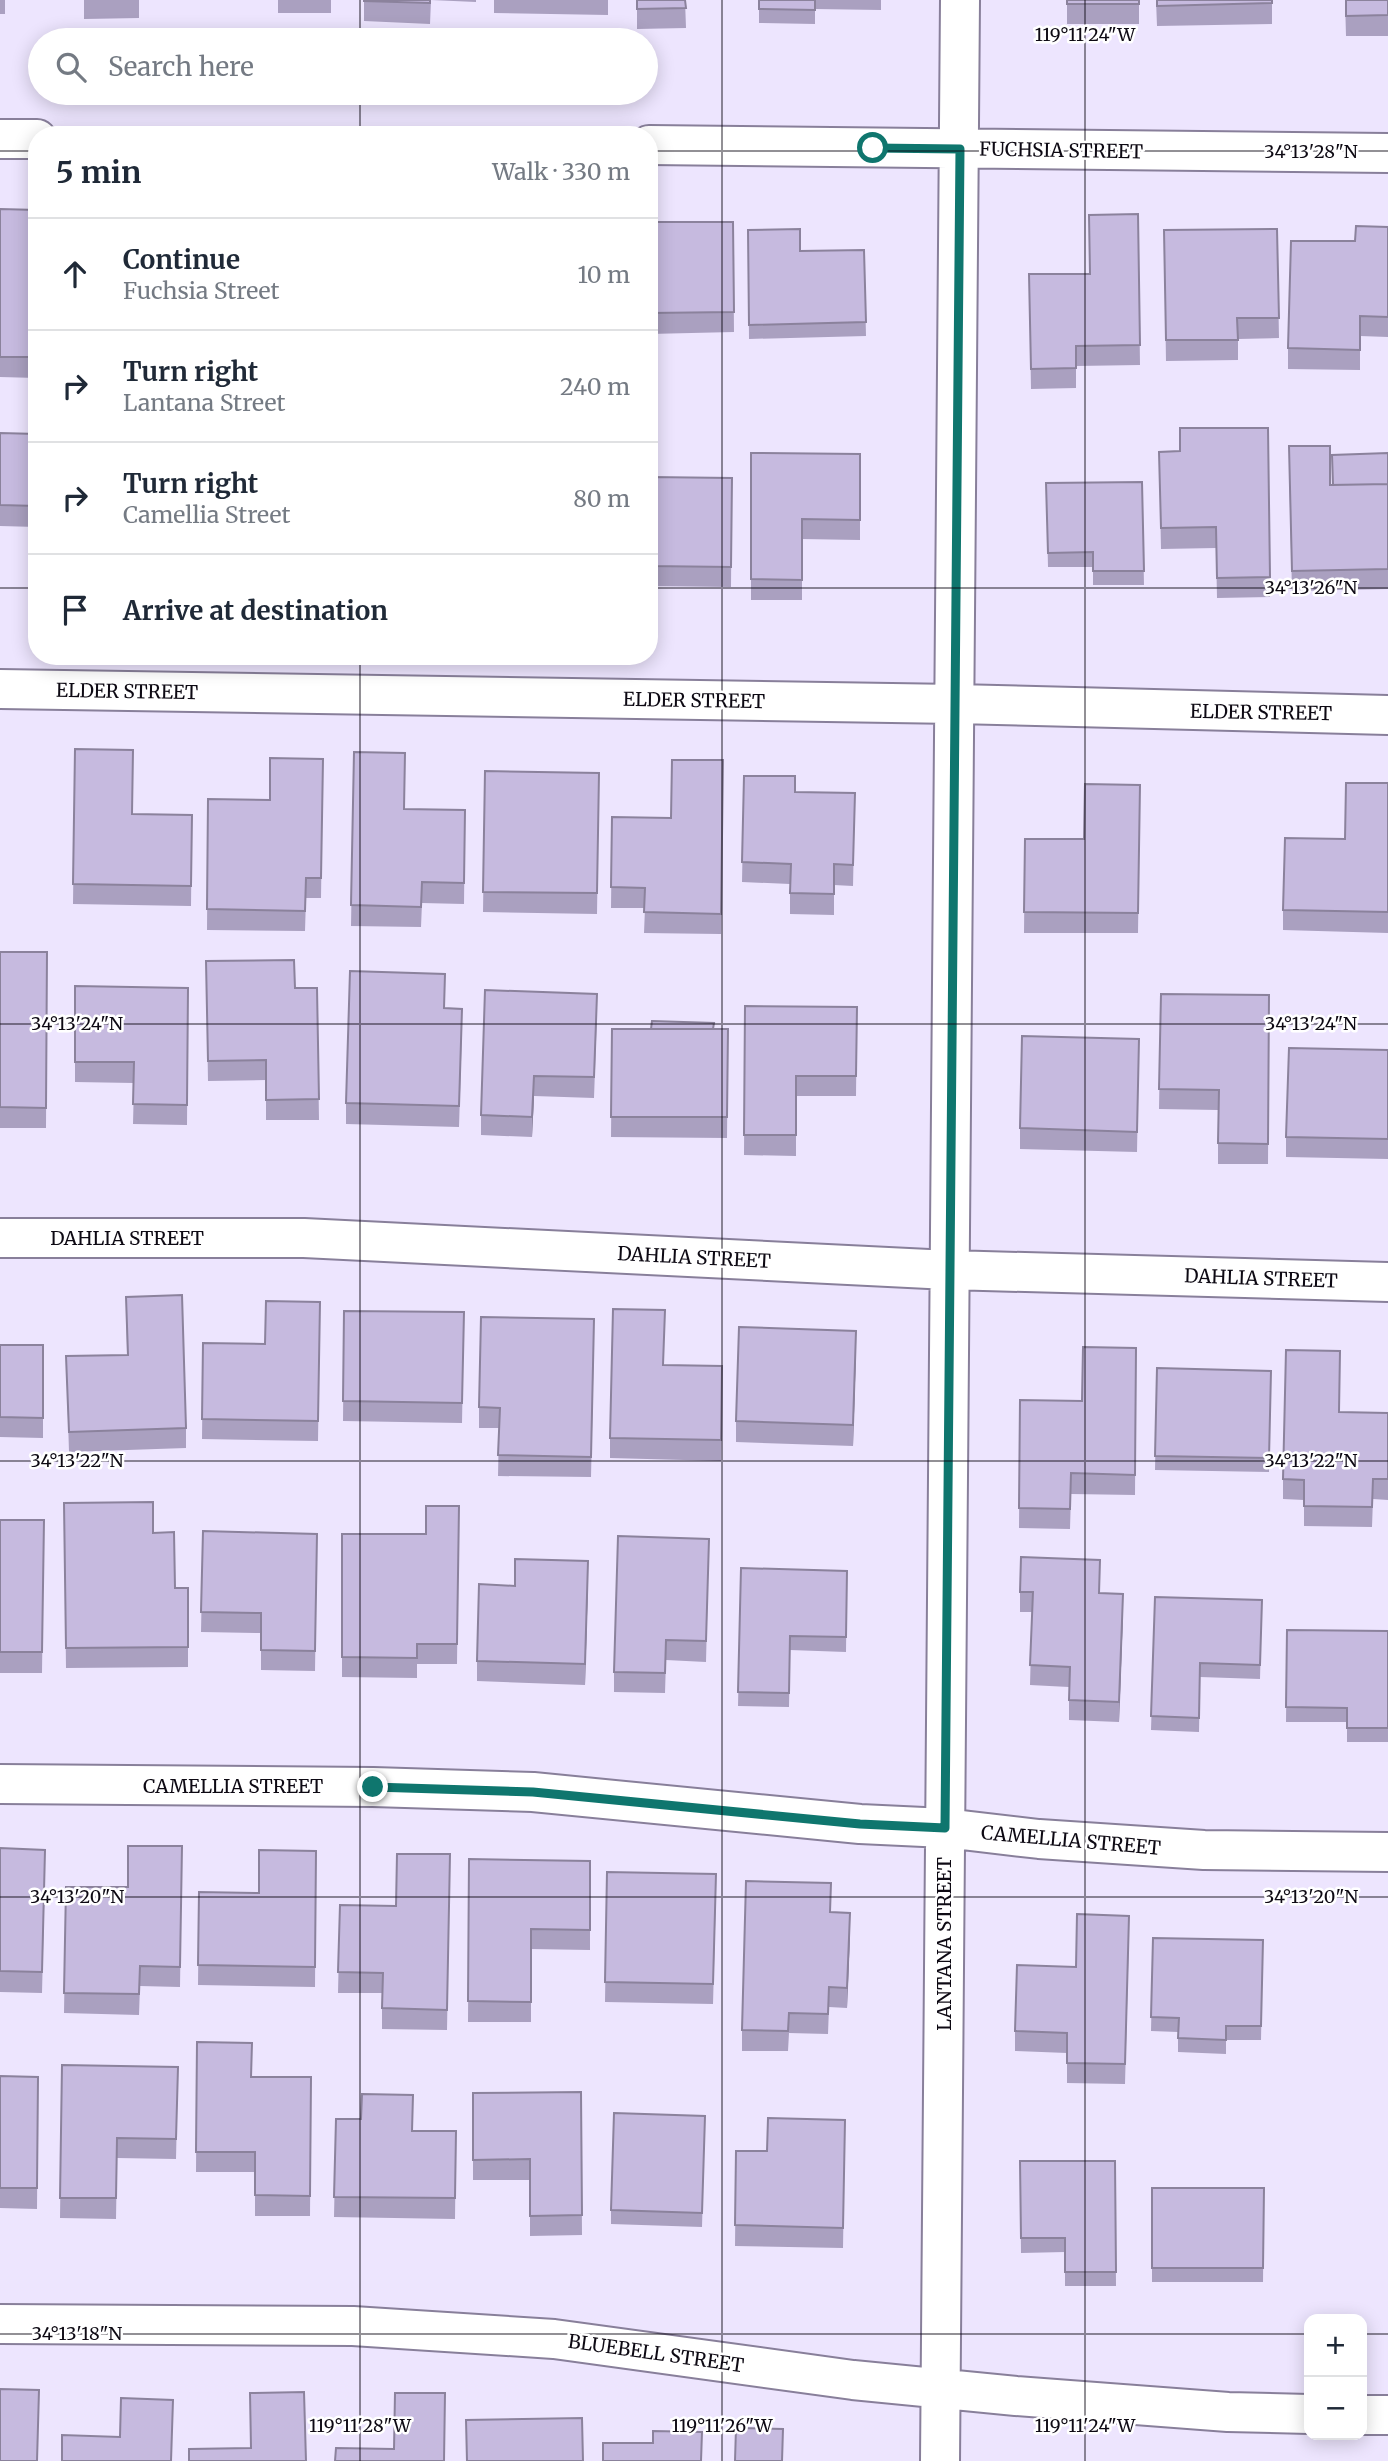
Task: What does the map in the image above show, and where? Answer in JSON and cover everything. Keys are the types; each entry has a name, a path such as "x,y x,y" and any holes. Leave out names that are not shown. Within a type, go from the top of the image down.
{"street":[{"name":"LANTANA STREET","path":"940,2461 960,0"},
{"path":"0,139 28,139"},
{"name":"FUCHSIA STREET","path":"658,145 1388,153"},
{"name":"ELDER STREET","path":"0,689 956,704 1388,715"},
{"name":"DAHLIA STREET","path":"0,1238 304,1238 948,1270 1388,1282"},
{"name":"CAMELLIA STREET","path":"0,1784 373,1787 533,1792 860,1824 945,1828 1039,1839 1204,1850 1388,1852"},
{"name":"BLUEBELL STREET","path":"0,2325 353,2326 554,2339 853,2380 1215,2411 1304,2414"},
{"path":"1367,2415 1388,2415"}],"building":[{"path":"430,0 430,3 364,1"},
{"path":"637,0 685,0 686,8 637,9"},
{"path":"759,0 815,0 815,10 759,9"},
{"path":"1067,0 1139,0 1139,4 1067,4"},
{"path":"1157,0 1272,0 1272,3 1157,6"},
{"path":"1346,0 1388,0 1388,15 1346,16"},
{"path":"0,209 28,210 28,357 0,357"},
{"path":"1138,214 1140,345 1076,346 1076,368 1031,369 1029,274 1090,274 1089,215"},
{"path":"658,222 733,222 734,312 658,313"},
{"path":"1356,226 1388,227 1388,317 1360,316 1360,350 1288,348 1291,241 1355,241"},
{"path":"800,229 800,251 864,250 866,322 749,325 748,230"},
{"path":"1277,229 1279,318 1237,318 1238,340 1166,340 1164,230"},
{"path":"1180,428 1268,428 1270,577 1217,578 1216,527 1161,528 1159,452 1180,451"},
{"path":"0,433 28,434 28,506 0,505"},
{"path":"1289,446 1330,446 1330,485 1388,484 1388,569 1292,571"},
{"path":"751,453 860,454 860,520 802,519 802,580 751,579"},
{"path":"1388,453 1388,484 1333,485 1332,455"},
{"path":"658,477 732,478 731,567 658,566"},
{"path":"1142,482 1144,571 1093,571 1093,552 1048,553 1046,483"},
{"path":"75,749 133,750 132,814 192,815 191,886 73,884"},
{"path":"354,752 405,753 404,809 465,810 464,883 422,882 421,907 351,905"},
{"path":"270,758 323,759 321,878 306,878 305,911 207,909 208,799 270,800"},
{"path":"672,760 723,760 721,914 644,912 645,888 611,887 612,817 671,818"},
{"path":"485,771 599,773 597,893 483,892"},
{"path":"744,776 795,776 795,792 855,793 853,865 834,864 834,894 790,893 791,864 742,862"},
{"path":"1346,783 1388,783 1388,912 1283,910 1285,838 1345,839"},
{"path":"1085,784 1140,785 1138,913 1024,912 1025,839 1084,839"},
{"path":"0,952 47,952 46,1108 0,1107"},
{"path":"294,960 295,988 317,988 319,1099 266,1100 266,1060 208,1061 206,961"},
{"path":"350,971 445,974 444,1008 462,1009 459,1106 346,1103"},
{"path":"75,986 188,988 187,1105 133,1104 134,1062 75,1062"},
{"path":"485,990 597,994 594,1077 534,1076 532,1117 481,1115"},
{"path":"1161,994 1269,995 1268,1144 1218,1143 1219,1090 1159,1089"},
{"path":"745,1006 857,1007 856,1076 796,1076 796,1135 744,1135"},
{"path":"652,1021 714,1023 713,1029 651,1029"},
{"path":"612,1029 728,1029 727,1117 611,1117"},
{"path":"1022,1036 1139,1039 1137,1132 1020,1128"},
{"path":"1289,1048 1388,1050 1388,1139 1286,1137"},
{"path":"182,1295 186,1428 69,1432 66,1356 128,1355 126,1297"},
{"path":"266,1301 320,1302 318,1421 202,1419 203,1343 265,1344"},
{"path":"613,1309 665,1310 663,1365 722,1366 721,1440 610,1438"},
{"path":"344,1311 464,1312 462,1403 343,1401"},
{"path":"481,1317 594,1319 591,1457 498,1455 500,1408 479,1407"},
{"path":"739,1327 856,1331 853,1425 736,1421"},
{"path":"0,1345 43,1345 43,1418 0,1417"},
{"path":"1083,1347 1136,1348 1135,1475 1071,1473 1070,1509 1019,1508 1020,1400 1082,1401"},
{"path":"1286,1350 1340,1351 1339,1412 1388,1413 1388,1479 1373,1479 1372,1507 1304,1506 1304,1480 1283,1479"},
{"path":"1157,1368 1271,1371 1269,1458 1155,1456"},
{"path":"153,1502 153,1533 174,1532 175,1588 188,1588 188,1647 66,1648 64,1503"},
{"path":"426,1506 459,1506 457,1644 417,1644 417,1658 342,1657 342,1534 426,1534"},
{"path":"0,1520 44,1520 42,1652 0,1652"},
{"path":"203,1531 317,1534 315,1651 261,1650 261,1613 201,1612"},
{"path":"618,1536 709,1539 706,1641 666,1640 665,1673 614,1672"},
{"path":"1021,1557 1100,1560 1099,1593 1123,1594 1119,1702 1069,1700 1070,1667 1030,1665 1033,1592 1020,1592"},
{"path":"515,1559 588,1561 585,1664 477,1661 479,1584 515,1586"},
{"path":"741,1568 847,1571 846,1637 790,1636 789,1693 738,1692"},
{"path":"1155,1597 1262,1600 1260,1665 1200,1663 1199,1718 1151,1716"},
{"path":"1287,1630 1388,1631 1388,1728 1347,1728 1347,1708 1286,1707"},
{"path":"128,1846 182,1846 180,1967 140,1966 139,1994 64,1993 66,1887 128,1887"},
{"path":"0,1848 45,1850 42,1972 0,1971"},
{"path":"259,1850 316,1851 315,1967 198,1965 199,1892 259,1893"},
{"path":"397,1854 450,1854 447,2010 382,2008 383,1973 338,1972 340,1905 396,1906"},
{"path":"469,1859 590,1861 590,1930 531,1929 531,2002 468,2001"},
{"path":"607,1872 716,1874 713,1984 605,1982"},
{"path":"746,1881 831,1883 830,1912 850,1913 847,1988 829,1987 828,2014 789,2013 788,2031 742,2030"},
{"path":"1077,1914 1129,1916 1125,2064 1067,2063 1067,2033 1015,2031 1017,1965 1076,1967"},
{"path":"1153,1938 1263,1940 1261,2026 1226,2026 1226,2040 1178,2038 1179,2018 1151,2017"},
{"path":"197,2042 252,2043 251,2077 311,2077 310,2196 255,2195 255,2152 196,2152"},
{"path":"62,2065 178,2067 176,2139 117,2138 116,2198 60,2198"},
{"path":"0,2076 38,2077 37,2188 0,2188"},
{"path":"581,2092 582,2215 530,2216 530,2159 473,2160 473,2093"},
{"path":"362,2094 413,2095 412,2131 456,2131 455,2198 334,2197 336,2119 361,2119"},
{"path":"614,2113 705,2116 702,2213 611,2210"},
{"path":"768,2118 845,2120 843,2228 735,2225 736,2151 767,2151"},
{"path":"1020,2161 1115,2161 1116,2272 1065,2272 1065,2238 1021,2238"},
{"path":"1152,2188 1264,2188 1263,2268 1152,2268"},
{"path":"0,2389 39,2390 37,2461 0,2461"},
{"path":"304,2392 306,2461 189,2461 189,2449 251,2448 250,2393"},
{"path":"395,2393 445,2393 444,2461 335,2461 336,2448 394,2449"},
{"path":"121,2398 173,2400 171,2461 62,2461 62,2435 120,2437"},
{"path":"582,2418 583,2461 467,2461 466,2420"},
{"path":"736,2428 783,2429 782,2461 735,2461"},
{"path":"653,2431 702,2432 701,2461 603,2461 603,2443 653,2443"}],"route":[{"path":"373,1787 533,1792 860,1824 945,1828 960,149 873,148"}]}
